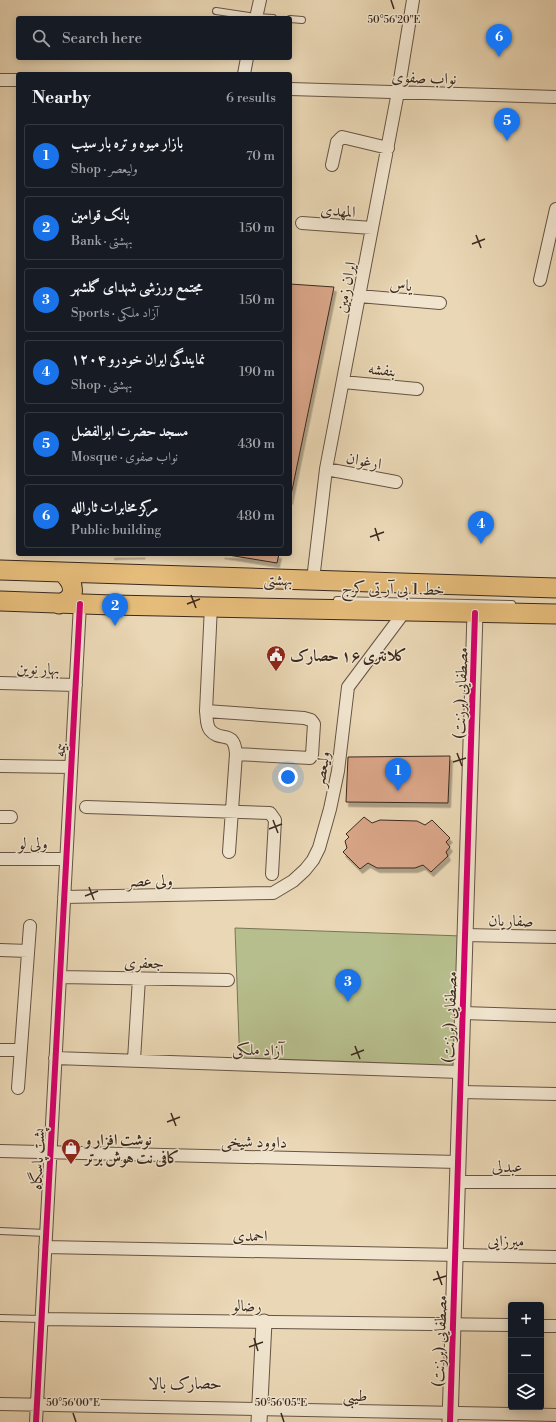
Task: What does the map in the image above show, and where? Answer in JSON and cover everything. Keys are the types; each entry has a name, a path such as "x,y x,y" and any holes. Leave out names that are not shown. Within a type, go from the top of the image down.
{"main road":[{"name":"بهشتی","path":"0,570 556,588"},
{"path":"59,604 67,600 72,592 72,582 62,572"},
{"path":"111,574 103,579 99,588 102,597 112,605"},
{"name":"بهشتی","path":"0,601 59,604 556,614"}],"street":[{"path":"256,16 260,0"},
{"name":"ایران زمین","path":"313,580 326,469 388,148 413,0"},
{"path":"244,72 247,60"},
{"path":"0,80 16,80"},
{"name":"نواب صفوی","path":"292,89 556,97"},
{"path":"332,165 337,142 342,137 388,148"},
{"path":"540,280 556,209"},
{"name":"المهدی","path":"302,223 372,228"},
{"name":"یاس","path":"359,296 440,303"},
{"name":"بنفشه","path":"343,382 417,389"},
{"name":"ارغوان","path":"326,469 396,482"},
{"name":"بیمه","path":"64,897 80,604"},
{"path":"211,606 206,711 207,722 210,729 214,733 232,739 235,744 236,754 230,852"},
{"name":"ولیعصر","path":"237,894 273,893 292,881 305,870 313,860 319,848 330,809 338,771 348,687 405,611"},
{"name":"مصطفایی (برزنت)","path":"450,1417 475,613"},
{"name":"بهار نوین","path":"0,683 76,685"},
{"path":"206,711 304,718 311,720 314,724 312,755 310,758 236,754"},
{"path":"0,766 71,767"},
{"path":"86,807 270,812 275,820 272,874"},
{"name":"ولی لو","path":"0,859 66,859"},
{"name":"ولی عصر","path":"64,897 237,894"},
{"name":"پشت پاسگاه","path":"36,1422 64,897"},
{"path":"18,1088 30,926"},
{"name":"صفاریان","path":"465,935 556,937"},
{"path":"0,950 28,951"},
{"name":"جعفری","path":"60,977 228,980"},
{"path":"134,1060 138,978"},
{"path":"463,1013 556,1016"},
{"path":"0,1050 21,1050"},
{"name":"آزاد ملکی","path":"55,1058 460,1072"},
{"path":"460,1092 556,1094"},
{"name":"داوود شیخی","path":"0,1151 458,1162"},
{"name":"عبدلی","path":"457,1182 556,1182"},
{"name":"احمدی","path":"45,1246 455,1255"},
{"name":"میرزایی","path":"455,1255 556,1257"},
{"name":"رضالو","path":"41,1319 508,1325"},
{"path":"260,1416 264,1322"},
{"path":"544,1326 556,1326"},
{"name":"طیبی","path":"0,1404 260,1416 450,1417 556,1415"}],"lane":[{"path":"216,11 245,16"},
{"path":"292,19 302,20"},
{"path":"256,578 285,586"},
{"name":"خط 1 بی آر تی کرج","path":"431,591 556,594"},
{"name":"خط 1 بی آر تی کرج","path":"328,600 517,604"},
{"path":"230,607 275,602"},
{"path":"0,1231 46,1233"},
{"path":"0,1318 41,1319"}],"green space":[{"path":"235,928 462,936 457,1069 240,1068"}],"building":[{"path":"292,284 334,287 292,490"},
{"path":"234,556 279,556 277,563"},
{"path":"450,756 448,803 346,802 348,757"},
{"path":"364,817 372,823 380,820 417,821 425,825 432,820 450,838 446,842 450,847 446,852 448,856 431,872 423,865 415,868 377,868 368,863 360,869 343,852 347,848 345,841 349,837 346,834"}],"cycle path":[{"path":"36,1422 80,604"},
{"path":"450,1422 475,613"}],"place":[{"name":"مرکز مخابرات ثارالله","path":"499,57"},
{"name":"مسجد حضرت ابوالفضل","path":"507,141"},
{"name":"۱۲۰۴ نمایندگی ایران خودرو","path":"481,544"},
{"name":"بانک قوامین","path":"115,626"},
{"name":"کلانتری ۱۶ حصارک","path":"276,672"},
{"name":"بازار میوه و تره بار سیب","path":"398,791"},
{"name":"مجتمع ورزشی شهدای گلشهر","path":"348,1002"},
{"name":"نوشت افزار و کافی نت هوش برتر","path":"71,1165"}],"district":[{"name":"حصارک بالا","path":"185,1383"}]}
